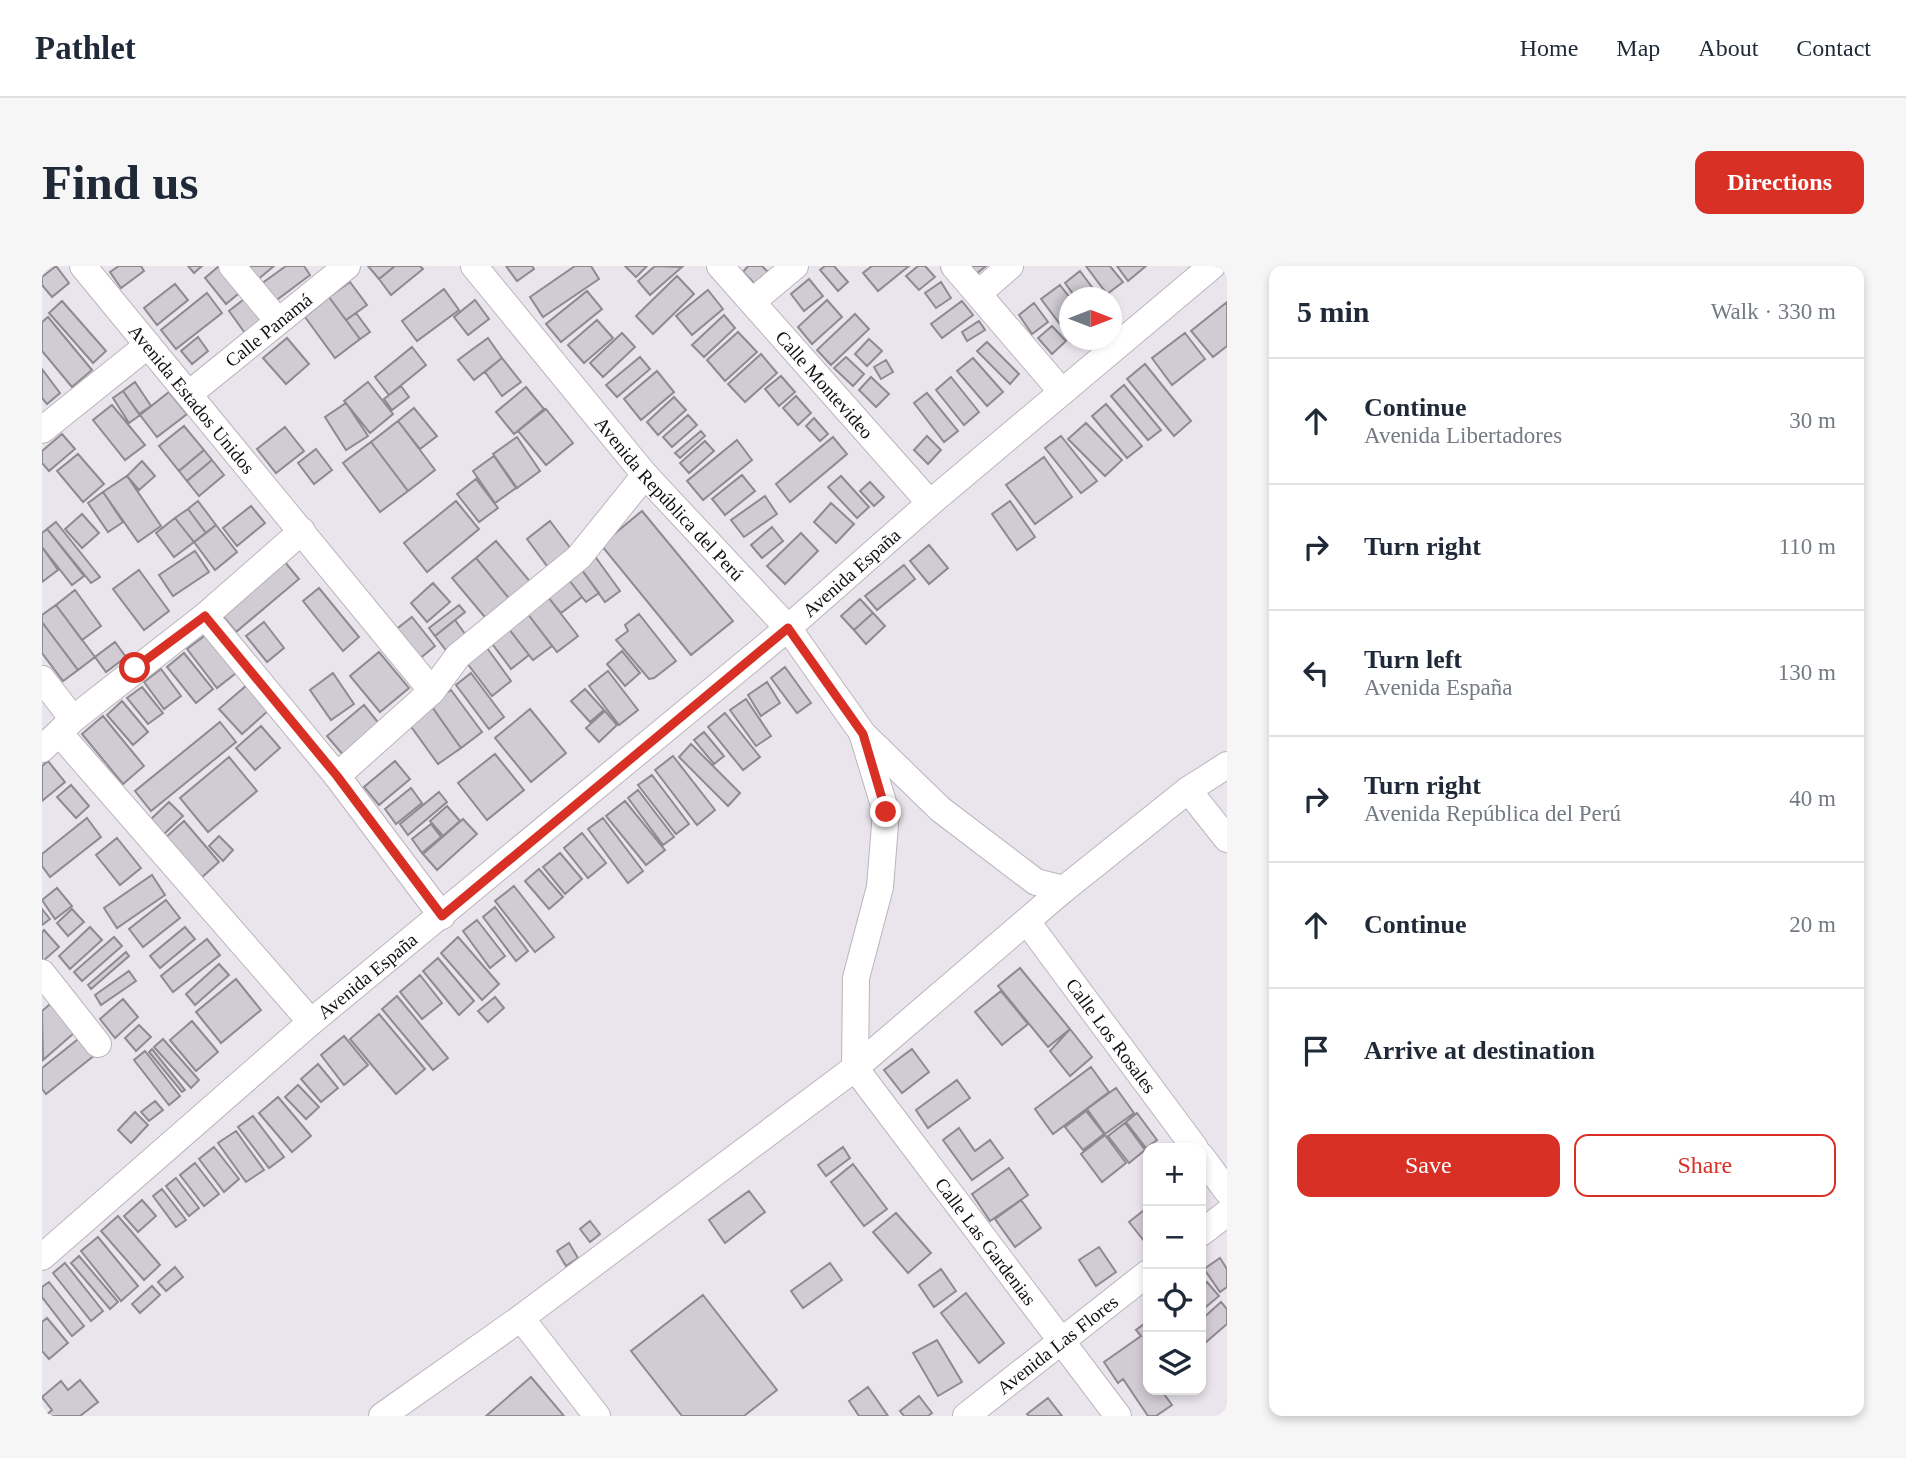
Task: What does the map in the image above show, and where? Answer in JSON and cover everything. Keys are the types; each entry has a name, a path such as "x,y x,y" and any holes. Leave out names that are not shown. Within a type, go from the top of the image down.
{"street":[{"name":"Avenida Estados Unidos","path":"83,266 432,691"},
{"path":"232,266 278,321"},
{"name":"Calle Panamá","path":"189,394 347,266"},
{"name":"Avenida República del Perú","path":"474,266 645,475 788,628 863,734"},
{"name":"Calle Montevideo","path":"719,266 753,301 930,503"},
{"path":"753,301 795,266"},
{"path":"954,266 1062,392"},
{"path":"979,293 1010,266"},
{"name":"Avenida España","path":"42,1256 311,1022 788,628 930,503 1211,267"},
{"path":"42,430 148,345"},
{"path":"337,776 432,691 458,656 579,556 645,475"},
{"path":"58,734 205,616 302,531"},
{"path":"205,616 337,776 442,916"},
{"path":"42,679 58,734 311,1022"},
{"path":"863,734 940,809 1036,882 1064,889"},
{"path":"855,1068 856,978 880,887 886,812 863,734"},
{"path":"382,1416 521,1318 855,1068 1028,923 1064,889 1188,790 1227,765"},
{"path":"1188,790 1227,839"},
{"name":"Calle Los Rosales","path":"1028,923 1191,1143"},
{"path":"42,973 98,1044"},
{"name":"Calle Las Gardenias","path":"855,1068 1118,1416"},
{"path":"1206,1163 1227,1191"},
{"path":"1206,1229 1227,1213"},
{"name":"Avenida Las Flores","path":"966,1416 1061,1338 1143,1277"},
{"path":"521,1318 597,1416"}],"building":[{"path":"56,266 69,283 52,297 42,285 42,277"},
{"path":"119,266 141,266 144,271 121,288 110,272"},
{"path":"188,266 202,266 194,273"},
{"path":"219,266 225,266 244,289 226,304 205,278"},
{"path":"245,266 274,266 256,281"},
{"path":"286,266 304,266 310,275 274,302 261,284"},
{"path":"368,266 395,266 379,279"},
{"path":"395,266 420,266 423,269 391,295 379,279"},
{"path":"506,266 532,266 534,269 517,281"},
{"path":"575,266 591,266 599,279 543,317 530,297"},
{"path":"625,266 647,266 636,277"},
{"path":"655,266 682,267 650,295 638,281"},
{"path":"748,266 762,266 771,275 758,287 743,272"},
{"path":"825,266 834,266 848,282 838,291 820,270"},
{"path":"872,266 909,266 878,291 863,273"},
{"path":"918,266 925,266 935,277 919,290 906,276"},
{"path":"968,266 986,266 975,275"},
{"path":"1086,266 1110,266 1123,282 1116,287 1102,287"},
{"path":"1117,266 1146,266 1128,281"},
{"path":"1080,271 1092,287 1068,287 1065,283"},
{"path":"677,276 694,294 653,334 636,316"},
{"path":"809,279 823,296 804,311 791,294"},
{"path":"350,282 367,305 346,320 329,297"},
{"path":"941,282 951,298 936,308 925,293"},
{"path":"175,284 188,300 157,325 144,308"},
{"path":"1060,285 1062,287 1059,287 1059,323 1041,299"},
{"path":"444,289 459,310 417,341 402,321"},
{"path":"708,290 723,309 692,335 676,316"},
{"path":"587,291 602,309 561,342 546,324"},
{"path":"207,293 222,313 176,349 161,330"},
{"path":"248,296 264,318 245,333 229,311"},
{"path":"329,297 360,339 335,358 305,317"},
{"path":"475,300 489,319 468,335 454,317"},
{"path":"827,300 842,317 812,344 798,327"},
{"path":"62,301 106,351 93,363 49,313"},
{"path":"962,301 973,315 942,338 931,324"},
{"path":"1227,302 1227,346 1213,357 1191,331"},
{"path":"1034,303 1048,322 1032,334 1019,315"},
{"path":"356,313 370,332 360,339 346,320"},
{"path":"855,314 869,329 831,365 817,350"},
{"path":"724,315 735,328 704,357 692,345"},
{"path":"48,317 92,370 72,387 42,351 42,322"},
{"path":"597,320 613,338 584,363 568,345"},
{"path":"979,321 985,330 967,341 962,332"},
{"path":"1052,326 1059,334 1059,348 1052,354 1038,338"},
{"path":"738,332 757,352 725,381 707,360"},
{"path":"622,333 635,347 603,377 590,363"},
{"path":"1185,333 1205,359 1172,385 1152,358"},
{"path":"198,337 208,351 192,364 181,351"},
{"path":"287,338 309,364 286,384 263,358"},
{"path":"488,338 502,358 474,380 458,360"},
{"path":"869,339 882,351 867,366 855,354"},
{"path":"987,342 1019,374 1010,384 977,351"},
{"path":"412,347 426,365 389,395 375,377"},
{"path":"761,354 777,373 745,402 728,384"},
{"path":"640,357 650,369 617,397 606,385"},
{"path":"846,357 864,374 853,386 834,368"},
{"path":"502,358 521,382 502,396 485,372"},
{"path":"973,358 1003,392 987,406 957,371"},
{"path":"886,360 893,372 881,379 874,367"},
{"path":"1145,364 1191,421 1174,436 1127,379"},
{"path":"42,369 60,393 47,404 42,398"},
{"path":"657,371 674,392 641,420 624,399"},
{"path":"781,376 795,392 779,406 765,389"},
{"path":"871,377 889,394 876,407 859,390"},
{"path":"951,377 979,412 964,425 936,390"},
{"path":"135,382 151,406 139,414 123,391"},
{"path":"368,382 393,414 370,433 344,401"},
{"path":"1124,385 1161,430 1148,440 1111,396"},
{"path":"401,386 409,397 392,410 384,399"},
{"path":"526,387 544,409 514,434 496,412"},
{"path":"123,391 140,415 129,423 113,398"},
{"path":"169,392 187,414 157,437 140,415"},
{"path":"927,393 958,431 944,442 914,403"},
{"path":"796,396 811,413 798,425 783,408"},
{"path":"674,397 686,410 658,435 647,422"},
{"path":"346,403 368,436 346,450 325,417"},
{"path":"1106,404 1142,446 1127,458 1092,416"},
{"path":"112,405 145,445 125,460 93,420"},
{"path":"414,408 437,436 420,449 398,421"},
{"path":"546,409 573,443 546,465 518,431"},
{"path":"688,415 697,425 672,447 663,437"},
{"path":"814,418 828,434 820,441 806,426"},
{"path":"398,421 435,470 408,491 371,442"},
{"path":"1086,423 1122,460 1105,476 1068,439"},
{"path":"184,426 204,450 179,471 159,446"},
{"path":"285,427 304,451 276,473 257,449"},
{"path":"701,431 705,436 680,458 675,453"},
{"path":"62,434 75,449 49,471 42,463 42,451"},
{"path":"927,436 941,450 928,464 914,450"},
{"path":"1061,436 1097,481 1081,493 1045,448"},
{"path":"517,437 540,471 517,488 493,454"},
{"path":"833,437 847,454 790,502 776,484"},
{"path":"737,440 752,460 703,500 687,481"},
{"path":"705,441 714,451 689,473 680,463"},
{"path":"371,442 408,491 380,512 343,463"},
{"path":"316,449 332,470 314,484 298,463"},
{"path":"204,450 212,460 187,481 179,471"},
{"path":"78,454 104,484 83,502 57,471"},
{"path":"494,456 516,488 495,503 473,471"},
{"path":"1044,457 1072,497 1035,524 1006,485"},
{"path":"212,460 224,475 199,496 187,481"},
{"path":"142,461 155,476 139,490 127,476"},
{"path":"742,475 755,491 725,515 712,499"},
{"path":"127,476 161,526 138,542 103,492"},
{"path":"841,476 869,507 857,518 828,487"},
{"path":"476,479 498,508 479,522 457,494"},
{"path":"870,482 884,497 874,506 860,491"},
{"path":"103,492 123,522 108,532 88,503"},
{"path":"765,496 777,514 744,537 731,520"},
{"path":"198,501 216,525 206,533 188,509"},
{"path":"456,501 479,529 427,572 404,543"},
{"path":"1010,501 1035,537 1017,550 992,514"},
{"path":"831,503 854,524 836,543 814,522"},
{"path":"251,506 265,523 237,546 223,528"},
{"path":"188,509 206,533 194,542 175,518"},
{"path":"642,511 733,621 691,655 601,545"},
{"path":"82,514 99,533 82,548 65,529"},
{"path":"175,518 194,542 174,557 156,533"},
{"path":"550,521 574,553 550,570 527,539"},
{"path":"56,522 100,577 91,583 47,529"},
{"path":"216,525 237,552 215,570 194,542"},
{"path":"772,527 783,541 762,558 751,545"},
{"path":"47,529 84,576 72,585 42,547 42,533"},
{"path":"801,533 818,551 785,584 767,566"},
{"path":"496,541 533,585 512,602 476,558"},
{"path":"929,545 948,568 929,584 910,561"},
{"path":"42,547 58,570 42,582"},
{"path":"195,551 209,572 173,596 159,575"},
{"path":"279,555 299,579 236,632 217,609"},
{"path":"594,555 620,591 605,602 579,566"},
{"path":"476,558 512,602 489,622 452,578"},
{"path":"904,565 915,579 877,610 865,596"},
{"path":"579,566 599,593 586,602 566,576"},
{"path":"139,570 169,611 144,630 113,589"},
{"path":"566,576 582,597 561,613 545,593"},
{"path":"433,583 450,602 427,622 411,603"},
{"path":"319,588 359,637 343,651 303,601"},
{"path":"75,590 101,626 82,640 56,605"},
{"path":"545,593 578,636 557,652 524,609"},
{"path":"860,599 873,613 854,630 841,616"},
{"path":"56,605 95,657 78,670 42,622 42,615"},
{"path":"459,605 465,612 435,636 429,628"},
{"path":"524,609 552,646 533,660 505,624"},
{"path":"873,613 885,626 866,644 854,630"},
{"path":"639,614 676,661 649,679 616,640 628,631 625,625"},
{"path":"412,617 435,646 418,660 394,631"},
{"path":"455,620 468,638 448,653 435,636"},
{"path":"42,622 78,670 63,681 42,653"},
{"path":"264,622 284,648 267,662 246,636"},
{"path":"505,624 529,655 511,669 487,637"},
{"path":"207,634 236,673 217,688 187,649"},
{"path":"115,642 126,657 106,672 95,657"},
{"path":"487,648 511,681 492,696 467,663"},
{"path":"622,651 640,673 625,686 607,664"},
{"path":"379,652 409,688 380,712 350,676"},
{"path":"184,653 213,689 196,703 167,667"},
{"path":"785,667 811,703 797,713 771,678"},
{"path":"161,669 181,696 164,709 144,682"},
{"path":"608,671 638,710 619,725 589,686"},
{"path":"333,673 354,704 331,720 310,690"},
{"path":"471,673 504,717 489,729 456,685"},
{"path":"767,682 780,703 761,716 748,695"},
{"path":"247,685 269,710 242,734 219,709"},
{"path":"142,687 163,713 148,724 127,698"},
{"path":"585,689 604,710 590,722 571,701"},
{"path":"451,690 482,732 461,748 430,704"},
{"path":"746,699 771,736 756,746 730,710"},
{"path":"122,701 148,732 133,745 107,715"},
{"path":"430,704 461,748 438,764 407,721"},
{"path":"364,705 381,726 345,757 327,736"},
{"path":"530,709 566,753 531,782 495,738"},
{"path":"605,711 617,725 599,742 586,728"},
{"path":"725,713 760,757 743,770 708,727"},
{"path":"103,716 144,766 123,784 82,734"},
{"path":"220,722 236,742 151,811 135,791"},
{"path":"261,726 280,748 255,770 236,748"},
{"path":"704,732 724,756 714,764 694,740"},
{"path":"691,744 740,793 728,806 679,757"},
{"path":"495,754 524,790 487,820 458,783"},
{"path":"673,756 715,810 697,825 655,770"},
{"path":"229,757 257,791 208,832 180,798"},
{"path":"48,761 65,782 42,801 42,766"},
{"path":"395,761 410,779 379,805 364,787"},
{"path":"652,775 689,824 676,834 638,785"},
{"path":"71,785 89,806 76,818 57,797"},
{"path":"411,788 422,803 396,824 385,809"},
{"path":"638,790 674,837 663,845 628,798"},
{"path":"439,792 447,802 408,835 400,824"},
{"path":"625,801 665,850 646,865 606,816"},
{"path":"169,802 183,816 164,834 150,820"},
{"path":"447,806 460,821 443,836 430,821"},
{"path":"87,818 101,837 50,877 42,866 42,854"},
{"path":"603,818 643,871 628,883 588,829"},
{"path":"463,819 477,834 437,870 423,854"},
{"path":"184,821 219,862 200,879 165,838"},
{"path":"431,824 441,837 422,853 412,839"},
{"path":"582,833 606,863 588,878 564,848"},
{"path":"219,836 233,850 223,861 209,846"},
{"path":"117,838 141,868 120,885 96,855"},
{"path":"560,853 582,879 565,894 543,867"},
{"path":"539,869 563,897 549,909 525,881"},
{"path":"152,875 165,895 117,928 104,908"},
{"path":"514,886 554,937 535,952 495,901"},
{"path":"57,888 72,906 55,919 42,900"},
{"path":"166,900 180,918 143,947 129,929"},
{"path":"495,907 528,951 516,961 483,917"},
{"path":"42,909 50,919 42,925"},
{"path":"72,909 84,922 68,936 57,923"},
{"path":"477,920 505,956 490,968 463,931"},
{"path":"90,927 102,940 70,969 59,956"},
{"path":"185,927 195,939 160,968 150,956"},
{"path":"44,930 59,947 42,962 42,932"},
{"path":"114,937 122,946 82,981 74,972"},
{"path":"458,937 499,984 482,1000 441,953"},
{"path":"207,939 220,955 173,992 161,976"},
{"path":"126,952 129,956 91,989 88,985"},
{"path":"438,958 474,1001 459,1015 423,971"},
{"path":"219,964 229,975 195,1005 186,994"},
{"path":"1020,968 1070,1029 1048,1047 998,986"},
{"path":"129,971 136,981 101,1005 95,995"},
{"path":"420,975 442,1003 422,1019 400,992"},
{"path":"236,979 261,1010 221,1043 196,1012"},
{"path":"1001,991 1028,1024 1002,1045 975,1012"},
{"path":"397,996 448,1058 433,1070 382,1009"},
{"path":"495,997 504,1008 488,1022 478,1011"},
{"path":"56,999 81,1027 43,1060 42,1011"},
{"path":"123,999 138,1017 115,1038 100,1019"},
{"path":"379,1014 425,1069 396,1094 350,1039"},
{"path":"192,1021 218,1052 196,1071 170,1040"},
{"path":"139,1025 151,1037 136,1051 125,1038"},
{"path":"1070,1029 1092,1057 1070,1076 1050,1051"},
{"path":"82,1036 96,1054 46,1094 42,1089 42,1068"},
{"path":"344,1036 368,1065 344,1085 321,1055"},
{"path":"163,1039 199,1080 191,1088 154,1047"},
{"path":"152,1049 185,1090 182,1092 149,1052"},
{"path":"912,1049 929,1072 902,1093 884,1070"},
{"path":"145,1051 180,1096 169,1105 134,1060"},
{"path":"318,1064 338,1088 321,1102 301,1079"},
{"path":"1091,1067 1109,1092 1053,1134 1035,1109"},
{"path":"957,1080 970,1098 928,1128 916,1110"},
{"path":"298,1085 319,1107 306,1119 285,1097"},
{"path":"1116,1088 1134,1113 1105,1134 1087,1109"},
{"path":"278,1097 311,1136 292,1152 259,1113"},
{"path":"155,1101 163,1110 149,1121 141,1112"},
{"path":"1086,1111 1104,1134 1083,1150 1065,1127"},
{"path":"135,1112 148,1125 131,1143 118,1130"},
{"path":"1137,1113 1157,1140 1143,1144 1126,1122"},
{"path":"253,1116 284,1157 269,1168 238,1127"},
{"path":"1125,1123 1143,1147 1143,1152 1129,1163 1108,1136"},
{"path":"959,1128 975,1151 990,1140 1003,1158 972,1180 943,1140"},
{"path":"236,1131 264,1170 246,1182 218,1143"},
{"path":"1105,1135 1126,1163 1102,1182 1081,1154"},
{"path":"214,1147 239,1179 224,1192 199,1159"},
{"path":"843,1147 850,1158 826,1176 818,1165"},
{"path":"195,1163 219,1194 204,1206 180,1175"},
{"path":"853,1164 887,1209 864,1226 831,1182"},
{"path":"1009,1168 1028,1195 990,1221 972,1194"},
{"path":"176,1178 199,1208 189,1216 166,1186"},
{"path":"162,1189 186,1220 176,1227 153,1196"},
{"path":"749,1191 765,1212 725,1243 709,1220"},
{"path":"142,1200 156,1216 138,1232 124,1216"},
{"path":"1021,1200 1041,1228 1015,1247 995,1219"},
{"path":"1143,1211 1143,1240 1129,1222"},
{"path":"896,1213 931,1253 908,1273 873,1232"},
{"path":"118,1216 160,1265 144,1280 101,1231"},
{"path":"590,1221 600,1234 590,1242 580,1229"},
{"path":"98,1237 138,1286 121,1301 81,1251"},
{"path":"569,1243 578,1258 566,1266 557,1251"},
{"path":"1099,1247 1116,1272 1096,1286 1079,1260"},
{"path":"79,1256 118,1302 110,1309 71,1263"},
{"path":"1220,1258 1227,1269 1227,1287 1220,1292 1206,1272 1206,1268"},
{"path":"65,1263 103,1311 91,1321 53,1273"},
{"path":"830,1263 842,1280 803,1308 791,1291"},
{"path":"175,1267 183,1277 166,1291 158,1282"},
{"path":"941,1269 956,1291 934,1307 919,1285"},
{"path":"49,1282 84,1326 72,1336 42,1297 42,1287"},
{"path":"1206,1283 1219,1296 1206,1307"},
{"path":"152,1286 160,1295 140,1313 132,1304"},
{"path":"966,1293 1004,1343 979,1363 941,1313"},
{"path":"703,1295 777,1390 744,1416 682,1416 631,1351"},
{"path":"1221,1302 1227,1309 1227,1324 1206,1342 1206,1332 1206,1316"},
{"path":"47,1318 68,1343 49,1359 42,1351 42,1322"},
{"path":"1143,1325 1143,1395 1165,1395 1172,1405 1156,1416 1148,1416 1123,1379 1118,1383 1104,1362 1141,1336 1136,1330"},
{"path":"937,1340 962,1382 938,1396 913,1353"},
{"path":"531,1377 564,1416 486,1416"},
{"path":"80,1380 98,1402 80,1416 45,1416 52,1410 42,1397 61,1381 68,1390"},
{"path":"868,1387 888,1416 859,1416 849,1401"},
{"path":"919,1396 932,1413 928,1416 904,1416 900,1411"},
{"path":"1048,1398 1062,1416 1027,1414"}],"route":[{"path":"135,668 205,616 337,776 442,916 788,628 863,734 886,812"}]}
